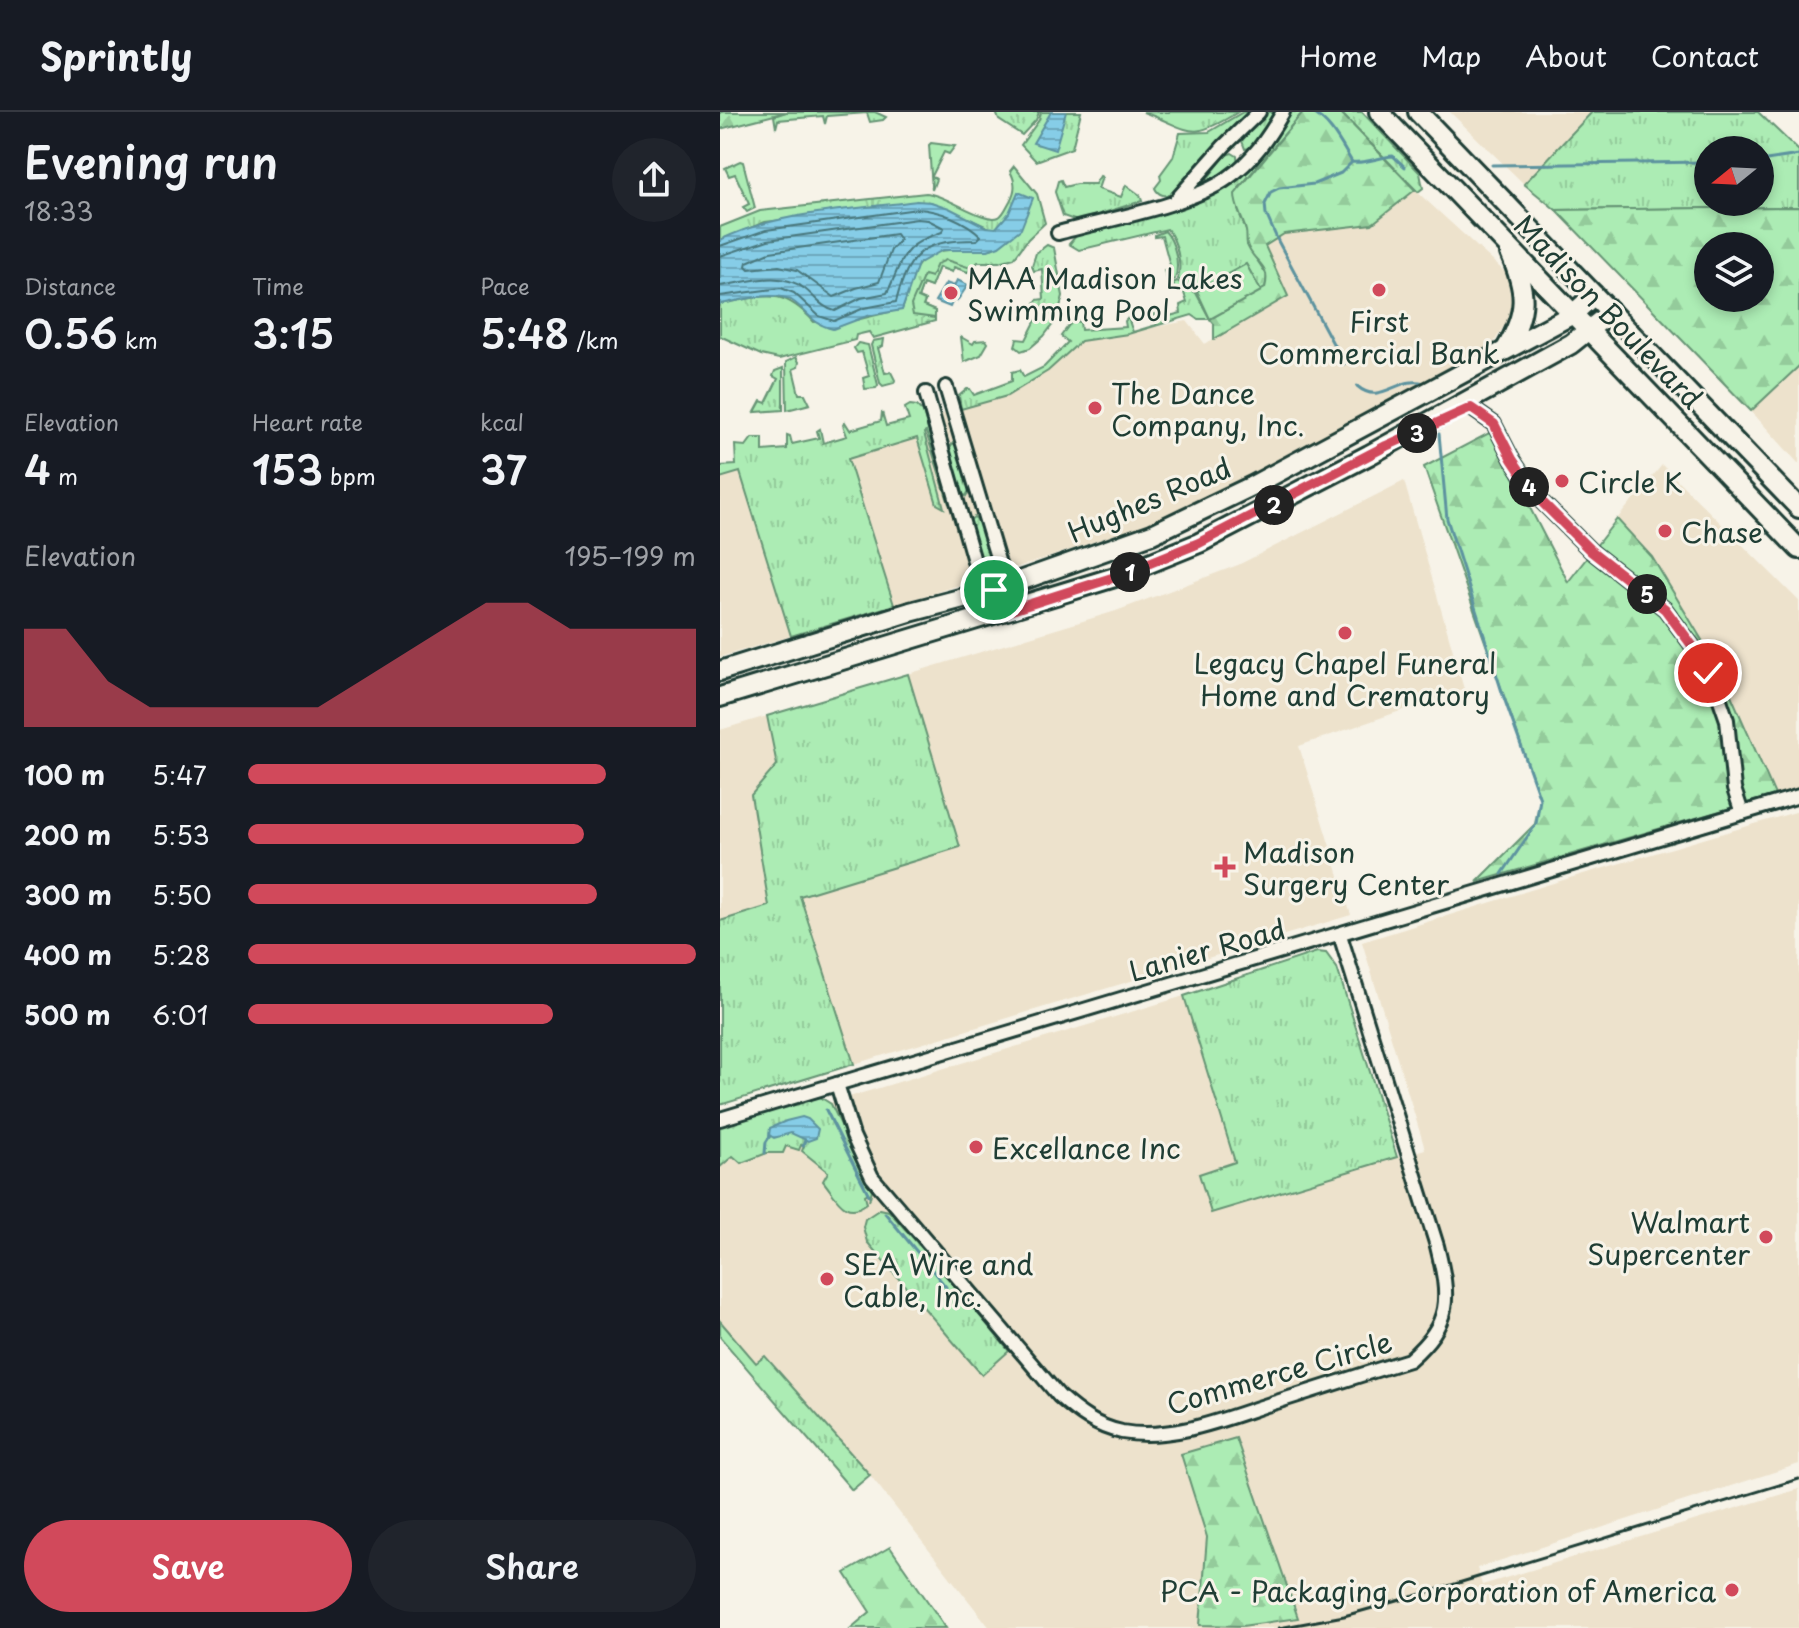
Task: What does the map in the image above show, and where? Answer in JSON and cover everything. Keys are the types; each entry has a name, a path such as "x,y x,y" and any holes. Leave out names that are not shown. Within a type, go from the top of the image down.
{"main road":[{"name":"Madison Boulevard","path":"1379,112 1799,549"},
{"name":"Madison Boulevard","path":"1418,112 1799,508"},
{"path":"1505,350 1517,329 1523,310 1524,291 1507,246"},
{"name":"Hughes Road","path":"720,671 994,590 1110,551 1190,517 1281,472 1573,314 1594,295"},
{"name":"Hughes Road","path":"720,697 1115,577 1199,543 1386,446 1571,344 1611,312"},
{"path":"1386,446 1471,408 1582,350 1598,350 1626,368"}],"street":[{"path":"1175,201 1259,112"},
{"path":"1058,233 1175,201 1219,184 1251,158 1268,138 1283,112"},
{"path":"1230,140 1251,158"},
{"path":"946,387 1002,574 994,590"},
{"path":"926,393 980,582 994,590 1002,613"},
{"path":"1471,408 1494,424 1512,459 1538,498 1591,551 1665,609 1694,648 1718,694 1727,720 1734,789 1742,813"},
{"path":"939,440 960,434"},
{"name":"Lanier Road","path":"720,1119 1799,796"},
{"name":"Commerce Circle","path":"837,1084 857,1146 872,1177 1059,1396 1100,1426 1125,1432 1152,1433 1196,1427 1409,1360 1429,1342 1438,1327 1447,1294 1437,1246 1340,935"}],"shaded area":[{"path":"1450,112 1592,112 1524,184"},
{"path":"1415,190 1507,274 1513,311 1490,349 1296,453 1172,515 1044,559 894,605 842,442 1007,396 1081,341 1187,321 1205,344 1287,296 1265,246 1284,234 1372,224"},
{"path":"1799,366 1799,464 1751,411"},
{"path":"1662,465 1799,601 1799,787 1775,795 1720,670 1652,557 1617,519"},
{"path":"740,471 791,636 720,657 720,478"},
{"path":"1404,481 1464,689 1299,746 1351,915 854,1064 799,896 960,847 908,674 1116,611 1238,565"},
{"path":"767,716 777,765 751,795 769,906 720,921 720,730"},
{"path":"1799,811 1799,1464 1477,1568 1482,1585 1799,1489 1799,1628 990,1628 870,1475 829,1428 720,1333 720,1136 1184,996 1236,1162 1211,1213 1425,1149 1362,942","holes":["1181,1454 1242,1626 1200,1625 1207,1537"]}],"green space":[{"path":"720,112 786,112 720,129"},
{"path":"786,112 875,112 886,117 870,122 867,113 827,116 825,124 823,116 778,120 776,128 774,116"},
{"path":"996,112 1039,112 1022,135 999,120"},
{"path":"1041,112 1081,112 1072,148 1036,161 1021,145 1039,120"},
{"path":"1143,112 1238,112 1209,128 1190,130"},
{"path":"1243,112 1249,112 1208,152 1172,194 1158,192 1155,188 1173,157 1180,133 1209,132"},
{"path":"1265,112 1275,112 1260,140 1245,149 1242,141"},
{"path":"1291,112 1303,112 1239,188 1238,210 1247,233 1247,245 1267,275 1265,288 1261,291 1246,264 1197,291 1178,279 1178,252 1167,229 1079,250 1069,244 1077,235 1150,216 1219,189 1259,158"},
{"path":"1303,112 1340,112 1415,190 1372,224 1284,234 1265,246 1288,296 1214,339 1214,324 1210,319 1265,288 1266,273 1249,250 1235,194"},
{"path":"1340,112 1362,112 1420,173 1423,188 1418,192"},
{"path":"1592,112 1758,112 1799,151 1799,207 1774,207 1774,136 1694,136 1694,208 1556,210 1524,184"},
{"path":"929,145 955,146 949,154 944,152 932,176 936,179 932,190"},
{"path":"1232,153 1237,156 1238,163 1200,188 1226,155"},
{"path":"743,162 755,208 747,212 743,207 749,204 735,174 729,176 725,168"},
{"path":"1014,166 1037,194 1045,223 1014,258 978,262 968,272 954,267 952,272 939,267 931,287 923,284 918,298 925,301 923,306 935,311 935,321 873,338 869,332 856,335 855,340 779,359 761,355 720,336 720,304 760,297 771,296 792,303 814,322 856,320 902,309 913,274 927,257 943,251 990,249 1015,232 1005,219 992,229 931,202 765,222 720,240 720,227 760,211 926,193 984,216 999,217 1013,193 1014,182 1010,171"},
{"path":"1100,176 1098,189 1121,197 1126,185 1140,195 1142,201 1077,221 1063,216 1055,192 1058,181 1061,180 1064,187 1095,184"},
{"path":"1774,207 1799,207 1799,366 1751,411 1556,210 1694,208 1694,216 1774,216"},
{"path":"1165,231 1177,260 1175,279 1168,282 1164,271 1171,269 1162,236 1155,237"},
{"path":"1047,245 1054,248 1063,296 1053,324 1044,336 1030,348 1021,351 1015,346 1017,339 1026,340 1042,308 1035,303 1044,299 1042,269 1034,271 1032,266 1036,253"},
{"path":"946,260 971,268 968,272 954,267 952,272 939,267 931,287 923,284 918,298 925,301 923,306 935,311 935,318 913,315 911,305 924,275 931,277 937,264"},
{"path":"1246,264 1261,291 1210,319 1197,291"},
{"path":"1177,281 1196,293 1210,319 1198,319 1192,315 1128,334 1081,341 1048,371 1007,396 961,409 959,396 967,389 974,395 1012,381 1012,372 1020,370 1024,377 1044,367 1068,342 1061,336 1072,321 1080,322 1081,330 1126,327 1128,318 1133,332 1156,325 1153,312 1158,319 1181,313 1180,305 1187,302 1183,290 1175,290 1173,283"},
{"path":"961,337 973,344 986,340 988,343 981,355 964,362"},
{"path":"884,339 883,346 878,348 885,373 891,372 895,380 883,386 871,345 873,341"},
{"path":"858,343 868,345 878,385 876,388 865,389 863,378 869,376 862,352 857,353 854,348"},
{"path":"796,357 798,367 793,369 799,394 805,394 810,404 787,410 786,362"},
{"path":"783,368 783,410 755,412 761,401 766,403 778,379 773,376 775,371"},
{"path":"917,406 923,412 949,504 926,432 944,508 937,504 917,438 848,459 894,605 791,636 740,472 720,478 720,466 736,465 735,445 746,446 752,438 763,438 763,451 787,449 787,435 792,444 819,438 817,431 820,429 823,443 847,436 843,425 845,422 850,430 881,421 882,412 886,426 909,420 905,408"},
{"path":"1491,432 1568,582 1617,519 1652,557 1720,670 1775,795 1477,882 1535,824 1540,799 1424,467"},
{"path":"953,443 958,447 970,489 966,496 961,493 948,450"},
{"path":"974,517 979,521 990,557 981,561 970,525"},
{"path":"908,674 960,847 800,896 854,1064 720,1105 720,921 769,906 751,795 777,765 767,716"},
{"path":"1317,952 1326,953 1337,968 1397,1157 1211,1213 1199,1174 1235,1162 1184,996"},
{"path":"820,1097 831,1104 872,1190 869,1201 870,1195 865,1195 867,1203 853,1209 842,1205 823,1181 828,1172 802,1151 804,1146 801,1145 799,1150 786,1146 783,1153 767,1153 741,1163 733,1156 720,1167 720,1125"},
{"path":"880,1209 889,1211 1009,1351 982,1375 867,1242 863,1227 865,1219"},
{"path":"720,1321 756,1363 765,1356 870,1475 852,1490 720,1337"},
{"path":"1236,1438 1298,1618 1242,1626 1200,1625 1207,1537 1181,1454"},
{"path":"890,1547 946,1628 851,1628 870,1612 845,1573"}],"water":[{"path":"1051,112 1066,112 1055,150 1033,143"},
{"path":"1018,192 1033,198 1021,229 999,246 988,250 943,250 918,264 902,310 867,316 833,329 820,324 797,304 783,297 765,296 720,304 720,240 742,230 791,217 917,201 949,208 986,227 996,228 1009,213"},
{"name":"MAA Madison Lakes Swimming Pool","path":"957,280 968,285 957,301 953,300 950,307 935,301 946,283 954,286"},
{"path":"802,1117 818,1129 816,1138 808,1141 791,1133 774,1138 769,1135 770,1128"}],"waterway":[{"path":"1311,112 1329,127 1352,162 1393,156 1405,167"},
{"path":"1774,159 1799,155"},
{"path":"1344,364 1278,241 1265,204 1271,192 1279,188 1314,184 1341,173 1352,162"},
{"path":"1492,165 1694,162"},
{"path":"1357,386 1374,393 1406,383 1424,383"},
{"path":"1439,434 1447,519 1540,799 1536,824 1502,874"},
{"path":"826,1110 869,1195"},
{"path":"765,1153 770,1136"},
{"path":"803,1146 805,1140"},
{"path":"885,1213 946,1287"}],"railway":[{"path":"1279,1628 1344,1616 1419,1595 1799,1479"}],"place":[{"name":"First Commercial Bank","path":"1379,290"},
{"name":"MAA Madison Lakes Swimming Pool","path":"951,293"},
{"name":"The Dance Company, Inc.","path":"1095,408"},
{"name":"Circle K","path":"1562,481"},
{"name":"Chase","path":"1665,531"},
{"name":"Legacy Chapel Funeral Home and Crematory","path":"1345,633"},
{"name":"Madison Surgery Center","path":"1225,867"},
{"name":"Excellance Inc","path":"976,1147"},
{"name":"Walmart Supercenter","path":"1766,1237"},
{"name":"SEA Wire and Cable, Inc.","path":"827,1279"},
{"name":"PCA - Packaging Corporation of America","path":"1732,1590"}],"route":[{"path":"994,590 1002,613 1146,566 1222,532 1386,446 1471,408 1494,424 1512,459 1538,498 1591,551 1665,609 1708,673"}]}
